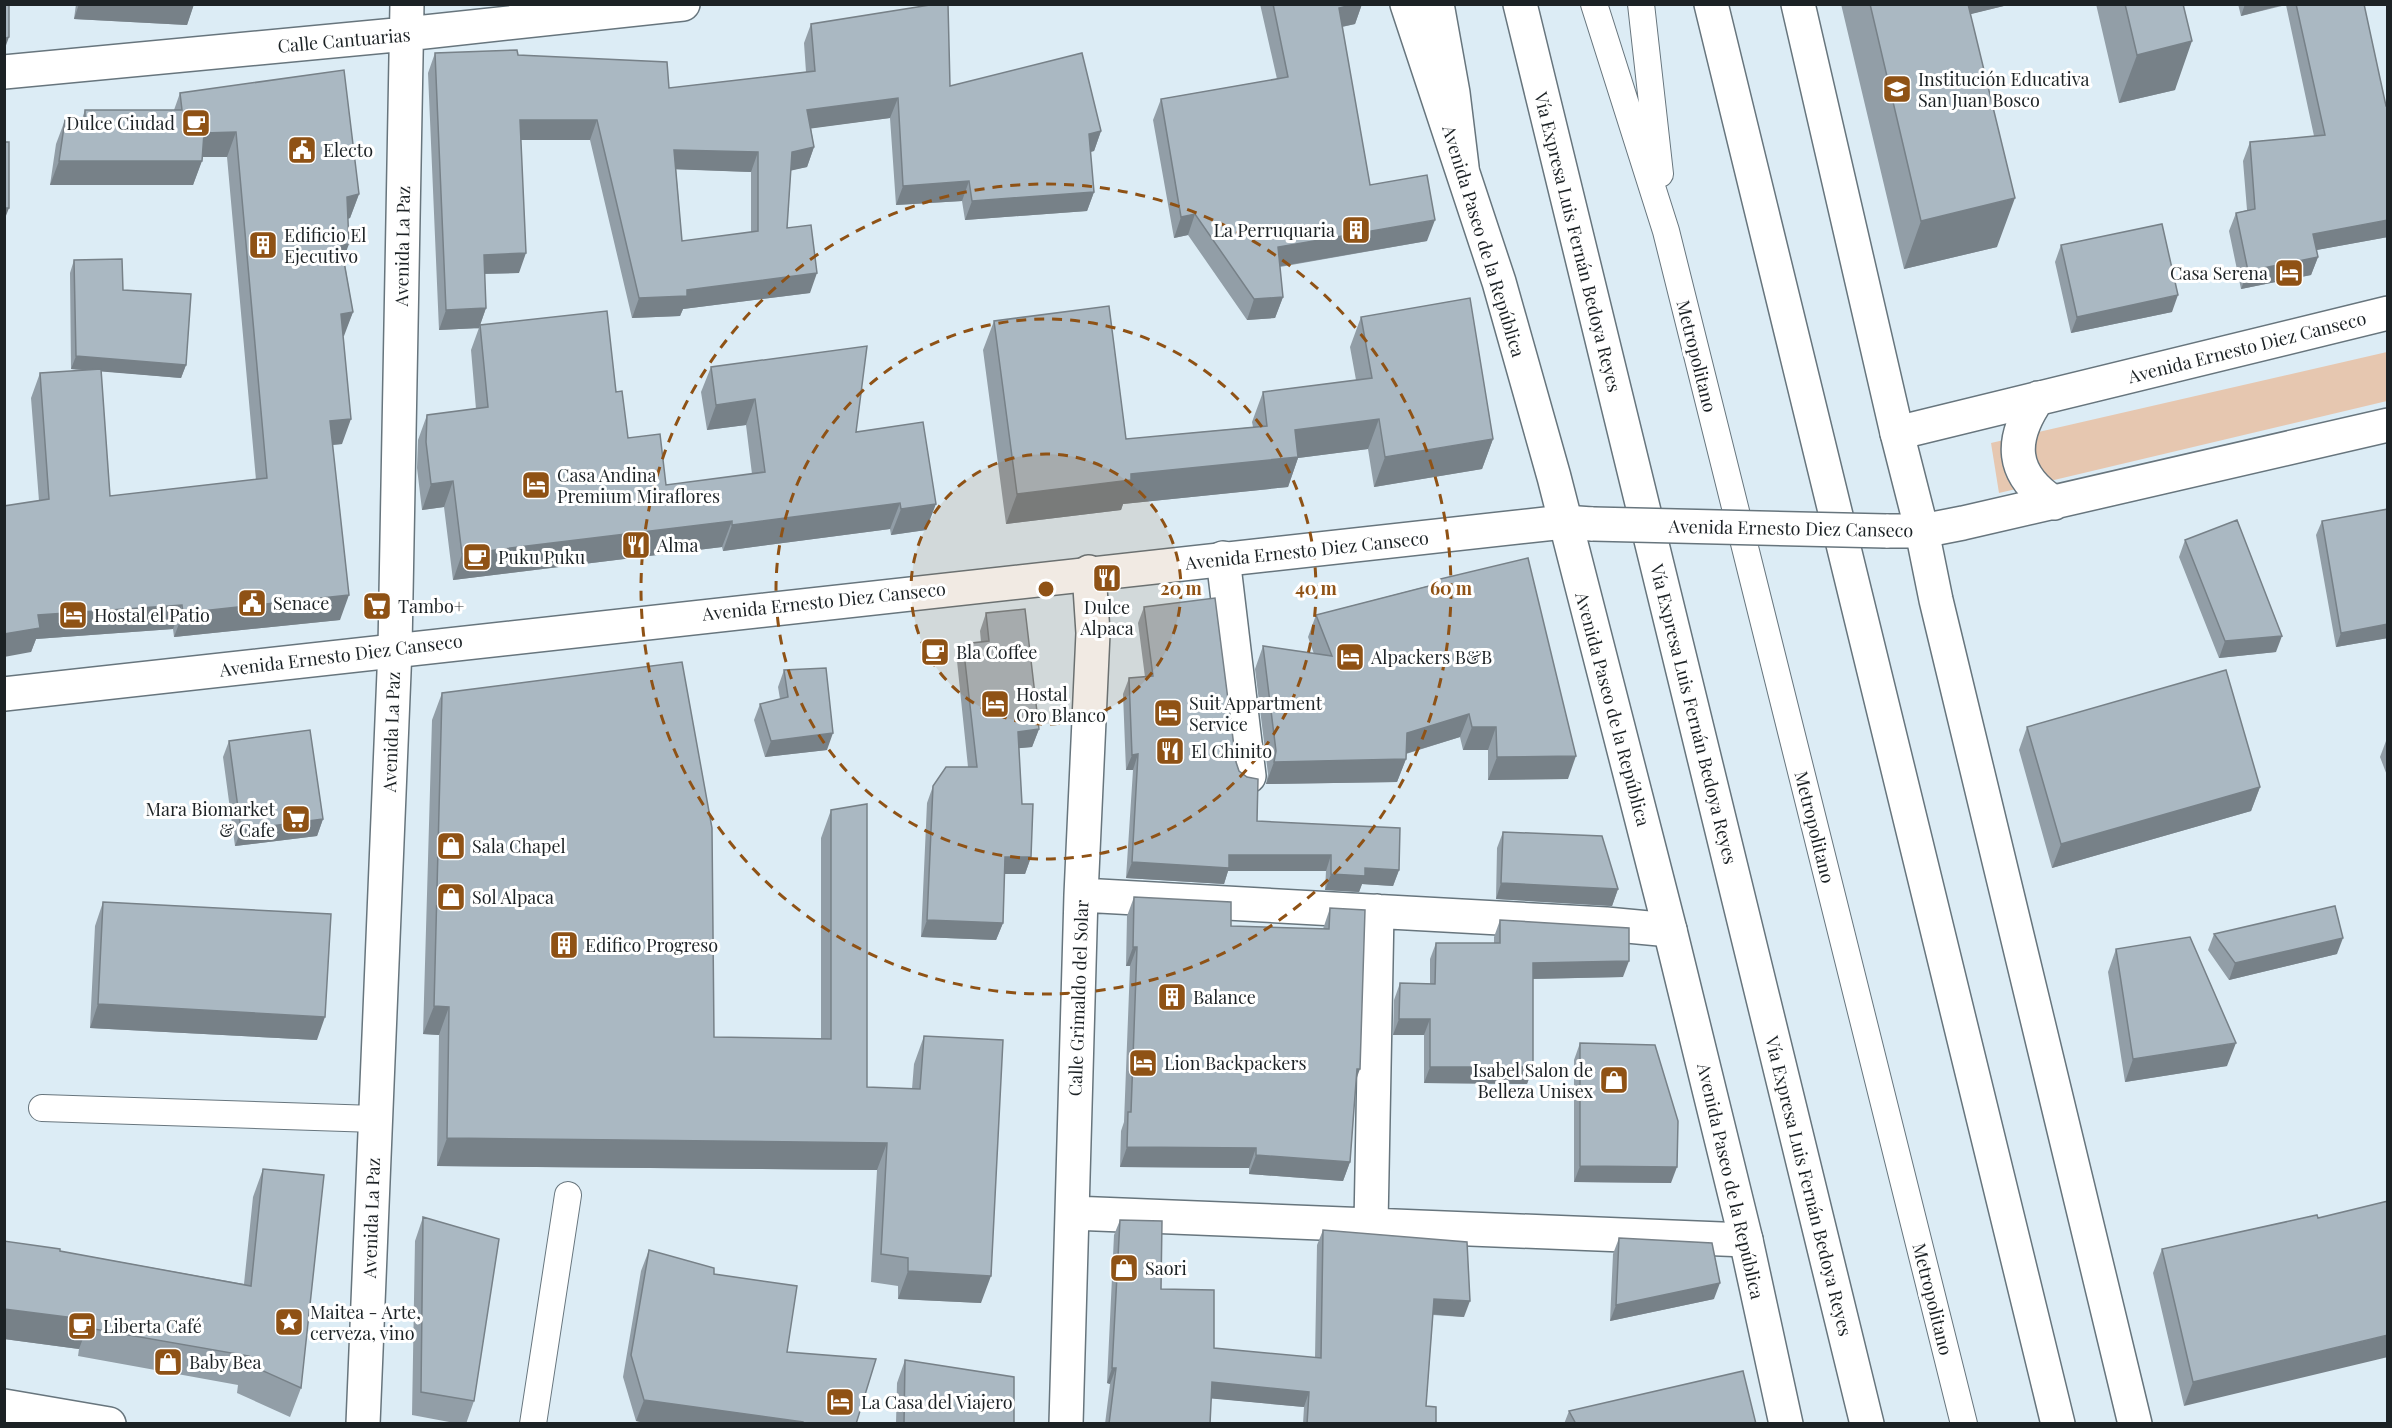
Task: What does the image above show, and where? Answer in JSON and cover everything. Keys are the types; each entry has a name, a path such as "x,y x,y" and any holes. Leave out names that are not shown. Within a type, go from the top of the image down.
{"main road":[{"name":"Calle Cantuarias","path":"4,72 406,19 683,4"},
{"name":"Avenida Paseo de la República","path":"1407,4 1578,523 1670,930 1746,1240 1786,1424"},
{"path":"1437,4 1453,93 1462,167"},
{"name":"Vía Expresa Luis Fernán Bedoya Reyes","path":"1520,4 1867,1424"},
{"path":"1711,4 2058,1424"},
{"path":"1798,4 1896,433 1922,531 1935,600 2135,1424"},
{"name":"Avenida La Paz","path":"363,1424 395,648 406,19"},
{"name":"Avenida Ernesto Diez Canseco","path":"1896,433 2388,313"},
{"path":"2038,398 2025,417 2019,436 2018,457 2025,476 2031,484 2054,503"},
{"name":"Avenida Ernesto Diez Canseco","path":"4,694 395,648 1089,572 1578,523 1922,531 2054,503 2388,424"},
{"path":"1223,558 1249,776"},
{"name":"Calle Grimaldo del Solar","path":"1066,1424 1081,895 1093,633 1089,572"},
{"path":"1081,895 1670,930"},
{"path":"1371,1224 1377,911"},
{"path":"1072,1213 1746,1240"},
{"path":"4,1406 109,1424"}],"lane":[{"name":"Metropolitano","path":"1594,4 1666,231 1964,1424"},
{"name":"Metropolitano","path":"1641,4 1666,231"},
{"path":"42,1108 375,1119"},
{"path":"533,1424 568,1195"}],"shaded area":[{"path":"2387,352 2387,401 1999,493 1991,443"}],"building":[{"path":"4,4 9,4 9,37 4,39"},
{"path":"948,4 950,86 1082,53 1101,131 1089,134 1094,192 972,201 969,181 903,186 898,98 807,110 814,147 792,152 787,228 811,225 817,273 687,290 687,296 639,298 597,120 520,120 526,253 484,255 486,308 446,310 435,53 517,50 518,55 667,62 669,88 815,71 811,24","holes":["674,150 758,152 758,231 682,241"]},
{"path":"1273,4 1355,4 1339,8 1370,185 1427,175 1435,220 1278,247 1283,297 1254,299 1195,214 1181,217 1161,99 1288,77"},
{"path":"1870,4 1968,4 2015,198 1921,221"},
{"path":"2125,4 2183,4 2192,41 2137,55"},
{"path":"2296,4 2364,4 2386,106 2388,106 2388,220 2313,234 2318,257 2248,271 2236,213 2255,209 2250,142 2325,135"},
{"path":"344,70 359,194 347,197 349,244 341,245 353,312 341,314 351,419 330,421 349,595 183,613 182,605 38,615 40,628 4,634 4,506 49,499 40,373 101,369 110,496 267,478 236,132 204,133 202,161 59,161 65,120 85,119 85,110 182,110 180,93"},
{"path":"4,142 9,142 9,208 4,208"},
{"path":"2162,224 2178,295 2077,317 2061,245"},
{"path":"122,259 123,290 191,294 186,365 76,356 74,260"},
{"path":"1470,298 1493,439 1385,457 1379,419 1295,430 1298,457 1131,474 1131,480 1017,494 994,321 1109,306 1126,439 1267,426 1263,392 1372,378 1361,317"},
{"path":"607,311 616,392 622,391 628,438 660,434 666,485 765,472 755,399 716,405 711,367 867,346 856,432 923,422 936,504 901,509 900,503 732,525 732,521 462,554 453,481 431,484 426,442 427,415 488,407 480,325"},
{"path":"2388,509 2388,624 2341,633 2322,521"},
{"path":"2237,520 2282,636 2225,641 2185,540"},
{"path":"1528,558 1576,756 1497,757 1496,727 1472,727 1469,714 1407,733 1406,759 1274,762 1276,751 1263,646 1332,656 1316,615 1437,584 1436,580"},
{"path":"1215,598 1236,762 1239,771 1247,777 1258,779 1257,821 1400,828 1399,870 1365,868 1365,876 1331,874 1331,855 1229,855 1229,868 1132,862 1138,754 1132,755 1129,678 1153,676 1144,607"},
{"path":"1025,609 1039,729 1018,732 1022,804 1033,804 1031,857 1005,857 1003,923 927,920 933,786 946,767 977,767 963,644 989,641 986,613"},
{"path":"682,662 712,828 714,1037 831,1039 831,810 867,804 867,1087 920,1089 924,1036 1003,1040 991,1276 908,1271 908,1258 881,1254 887,1143 447,1138 449,1007 434,1006 442,693"},
{"path":"826,668 833,733 771,741 760,704 788,697 784,670"},
{"path":"2226,670 2260,787 2061,844 2027,727"},
{"path":"310,730 323,819 241,830 229,741"},
{"path":"1503,832 1602,836 1618,889 1501,883"},
{"path":"1134,897 1231,902 1231,926 1329,929 1330,908 1365,910 1360,1069 1357,1069 1350,1162 1256,1155 1256,1148 1127,1147 1128,1112 1131,1112 1137,947 1133,947"},
{"path":"103,902 331,914 325,1017 98,1004"},
{"path":"2335,906 2343,938 2235,963 2214,934"},
{"path":"1500,920 1629,928 1629,961 1533,963 1533,1067 1430,1067 1430,1019 1399,1019 1400,983 1435,984 1436,943 1500,943"},
{"path":"2190,937 2236,1043 2133,1059 2116,949"},
{"path":"1580,1043 1655,1045 1678,1121 1677,1167 1580,1166"},
{"path":"263,1169 324,1175 301,1388 248,1364 249,1356 88,1328 90,1320 4,1309 4,1241 60,1249 60,1251 251,1286"},
{"path":"2388,1201 2388,1335 2193,1382 2162,1249 2317,1215 2318,1218"},
{"path":"423,1217 499,1239 474,1401 421,1392"},
{"path":"1120,1220 1162,1221 1161,1289 1214,1290 1214,1348 1321,1358 1323,1230 1467,1242 1470,1301 1434,1299 1426,1406 1436,1407 1436,1424 1307,1424 1309,1392 1212,1382 1210,1424 1109,1424 1116,1368 1112,1368"},
{"path":"1619,1238 1712,1243 1720,1283 1616,1305"},
{"path":"649,1250 714,1268 714,1274 797,1286 787,1352 876,1359 856,1424 803,1424 803,1422 644,1400 631,1355"},
{"path":"905,1360 1014,1377 1014,1424 904,1424"},
{"path":"1743,1371 1756,1424 1576,1424 1569,1411"}],"place":[{"name":"Institución Educativa San Juan Bosco","path":"1897,89"},
{"name":"Dulce Ciudad","path":"196,123"},
{"name":"Electo","path":"302,150"},
{"name":"La Perruquaria","path":"1356,230"},
{"name":"Edificio El Ejecutivo","path":"263,245"},
{"name":"Casa Serena","path":"2289,273"},
{"name":"Casa Andina Premium Miraflores","path":"536,485"},
{"name":"Alma","path":"636,545"},
{"name":"Puku Puku","path":"477,557"},
{"name":"Dulce Alpaca","path":"1107,578"},
{"name":"Senace","path":"252,603"},
{"name":"Tambo+","path":"377,606"},
{"name":"Hostal el Patio","path":"73,615"},
{"name":"Bla Coffee","path":"935,652"},
{"name":"Alpackers B&B","path":"1350,657"},
{"name":"Hostal Oro Blanco","path":"995,704"},
{"name":"Suit Appartment Service","path":"1168,713"},
{"name":"El Chinito","path":"1170,751"},
{"name":"Mara Biomarket & Cafe","path":"296,819"},
{"name":"Sala Chapel","path":"451,846"},
{"name":"Sol Alpaca","path":"451,897"},
{"name":"Edifico Progreso","path":"564,945"},
{"name":"Balance","path":"1172,997"},
{"name":"Lion Backpackers","path":"1143,1063"},
{"name":"Isabel Salon de Belleza Unisex","path":"1614,1080"},
{"name":"Saori","path":"1124,1268"},
{"name":"Maitea - Arte, cerveza, vino","path":"289,1322"},
{"name":"Liberta Café","path":"82,1326"},
{"name":"Baby Bea","path":"168,1362"},
{"name":"La Casa del Viajero","path":"840,1402"}]}
